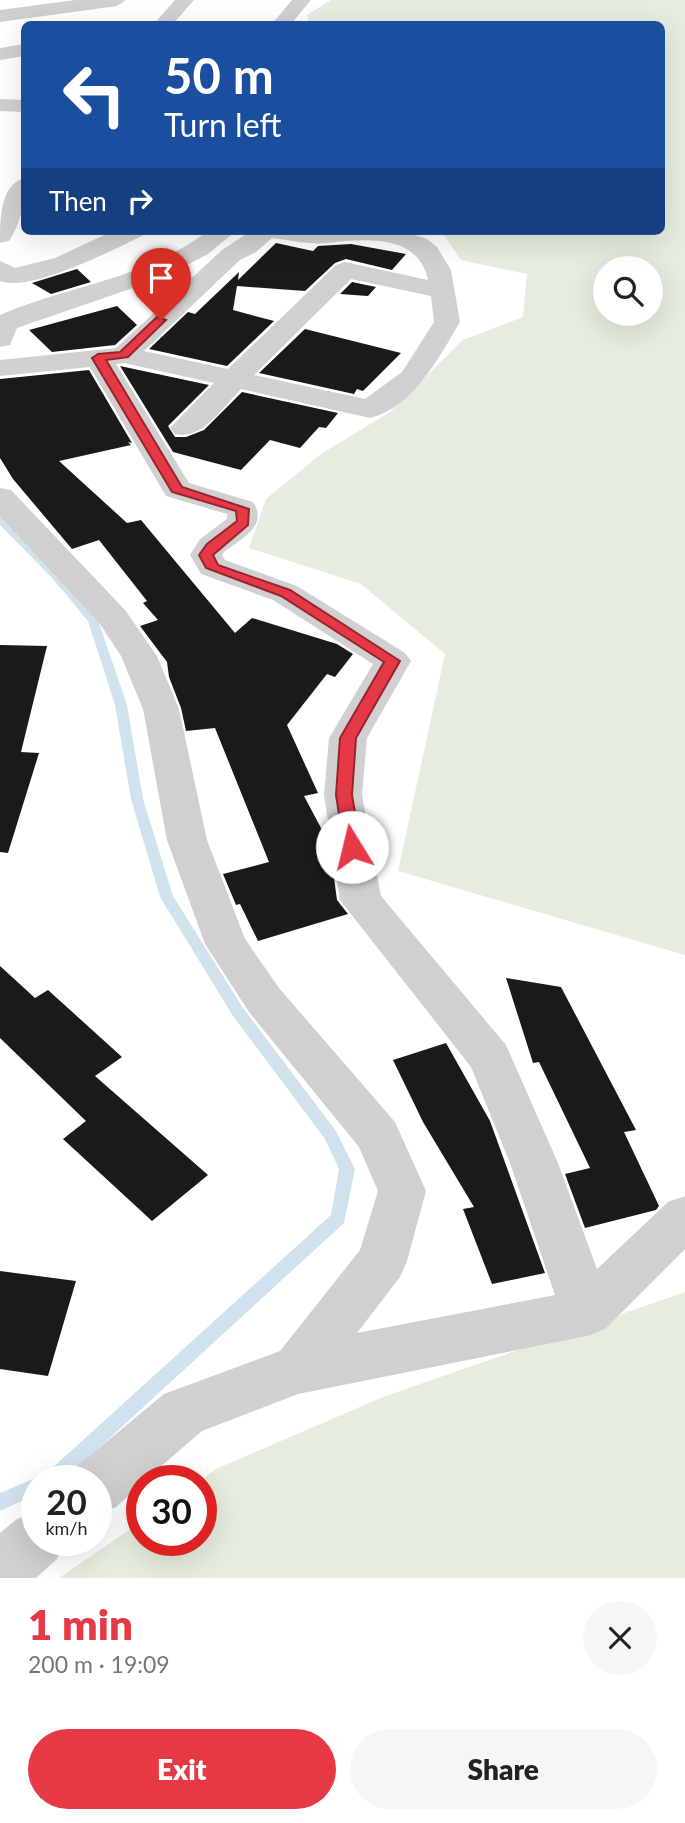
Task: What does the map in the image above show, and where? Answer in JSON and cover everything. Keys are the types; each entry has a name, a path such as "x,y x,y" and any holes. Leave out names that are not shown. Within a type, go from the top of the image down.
{"street":[{"path":"0,16 117,0"},
{"path":"166,21 184,0"},
{"path":"284,21 302,0"},
{"path":"0,105 21,106"},
{"path":"0,236 17,192 20,173"},
{"path":"0,269 11,277 64,263 124,235"},
{"path":"219,235 202,248 111,289 28,312 5,323 2,354 111,356 370,410 413,377 447,322 436,263 427,250 405,238 364,235"},
{"path":"111,356 231,256 261,235"},
{"path":"185,428 345,270 442,291"},
{"path":"111,356 177,489 242,509 243,522 211,547 206,555 213,568 285,593 393,661 348,738 344,795 361,900 490,1058 534,1163 587,1312"},
{"path":"0,497 113,617 139,656 161,709 187,840 226,944 264,1000 378,1136 402,1191 382,1261 298,1369"},
{"path":"112,1473 183,1412 298,1369 587,1312 685,1217"},
{"path":"0,1571 21,1553"}],"shaded area":[{"path":"331,0 685,0 685,955 398,871 445,654 361,584 249,548 266,499 321,454 390,412 463,340 523,317 527,274 461,260 444,235 665,235 665,21 308,21 307,15"},
{"path":"685,1292 685,1578 59,1578 91,1556 112,1556 112,1542 126,1532 126,1556 217,1556 217,1469 383,1397"}],"building":[{"path":"276,243 313,251 318,246 351,244 406,254 392,270 346,259 335,263 305,291 237,286 233,310 274,321 227,366 149,349 188,312 195,314 239,272 238,280"},
{"path":"77,269 91,282 51,294 32,283"},
{"path":"352,282 376,287 368,296 340,294"},
{"path":"117,306 137,325 115,345 52,352 29,330"},
{"path":"305,329 401,353 363,391 357,389 354,394 259,373"},
{"path":"120,366 209,385 168,426 175,437 186,437 204,430 242,392 338,413 326,428 319,427 300,448 270,440 241,470 173,452"},
{"path":"89,370 132,443 59,461 127,523 141,520 235,633 252,618 337,644 353,654 335,677 327,674 287,725 318,793 304,796 329,843 333,870 330,871 334,878 337,900 348,914 258,941 240,904 236,905 223,874 269,862 215,728 186,731 167,662 140,626 158,620 143,603 147,601 99,540 72,549 13,479 0,458 0,379"},
{"path":"0,645 47,646 21,752 39,753 8,853 0,852"},
{"path":"0,966 35,998 48,990 122,1057 95,1076 208,1175 152,1221 63,1139 86,1121 0,1038"},
{"path":"506,978 561,987 636,1130 624,1132 659,1206 656,1210 585,1228 565,1174 590,1168 539,1062 533,1063"},
{"path":"446,1043 490,1121 545,1273 492,1284 463,1209 474,1207 423,1122 393,1060"},
{"path":"0,1271 76,1281 48,1376 0,1369"}],"waterway":[{"path":"0,519 57,577 93,620 121,705 137,799 167,897 238,1012 331,1135 347,1169 338,1218 68,1465"},
{"path":"0,1502 21,1492"}],"route":[{"path":"161,320 124,355 98,358 177,489 242,509 243,522 211,547 206,555 213,568 285,593 393,661 348,738 344,795 352,847"}]}
